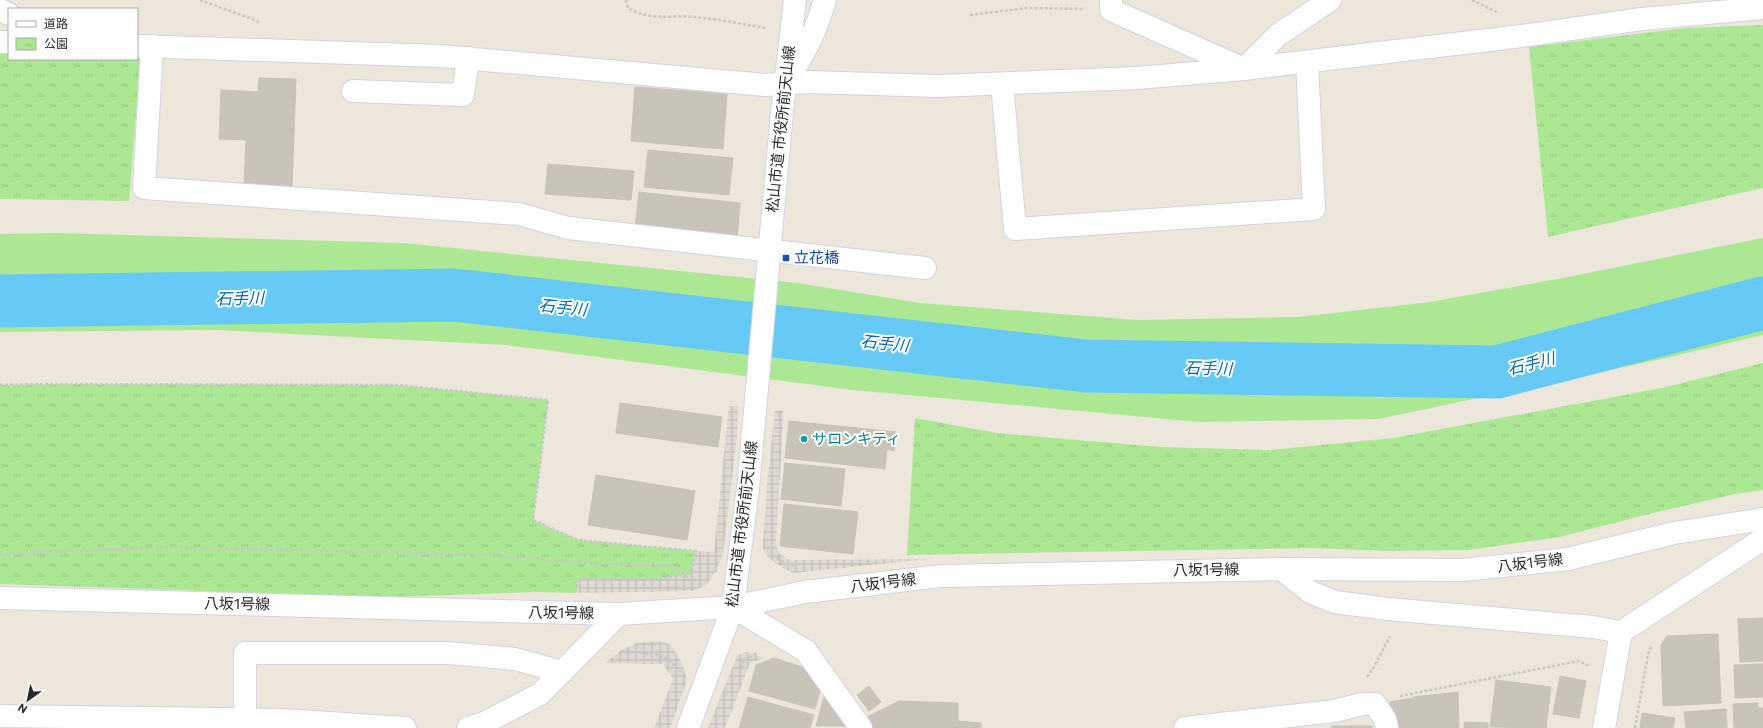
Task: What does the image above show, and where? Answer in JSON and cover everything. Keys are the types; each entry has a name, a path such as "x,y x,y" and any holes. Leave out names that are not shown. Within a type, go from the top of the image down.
{"street":[{"name":"松山市道 市役所前天山線","path":"688,728 733,607 748,488 785,84 795,0"},
{"path":"785,84 805,52 820,15 824,0"},
{"path":"1642,19 1678,0"},
{"path":"1244,69 1278,35 1324,1"},
{"path":"1111,5 1244,69"},
{"path":"925,268 769,255 568,228 519,214 144,188 145,46 440,56 765,85 809,82 938,86 1137,78 1244,69 1506,38 1642,19 1763,8"},
{"path":"353,91 463,95 468,58"},
{"path":"1002,84 1015,229 1314,209 1307,62"},
{"name":"八坂1号線","path":"0,598 619,614 733,607 805,592 941,576 1280,569 1462,570 1568,559 1674,533 1763,519"},
{"path":"1280,569 1310,592 1335,602 1388,609 1593,627 1621,632 1763,539"},
{"path":"733,607 806,650 861,728"},
{"path":"468,728 484,723 540,694 619,614"},
{"path":"1604,728 1621,632"},
{"path":"245,720 244,653 448,653 515,659 562,672"},
{"path":"1185,728 1336,716 1362,704 1376,704 1387,728"},
{"path":"0,716 283,720 405,728"}],"path":[{"path":"200,0 255,20 272,32 279,50"},
{"path":"626,0 628,8 635,12 659,18 694,17 770,29"},
{"path":"970,15 1027,8 1111,5"},
{"path":"0,386 51,384 397,385 548,400 533,520 578,540 696,551 691,574"},
{"path":"0,554 173,547 489,555 590,563 674,566 695,584"},
{"path":"1336,716 1374,667 1392,631"},
{"path":"1635,728 1648,654 1653,643"},
{"path":"587,647 654,654 666,658 680,670 707,677"},
{"path":"1376,704 1382,699 1579,661 1592,667"}],"green space":[{"path":"1763,25 1763,188 1548,237 1529,47 1685,28"},
{"path":"0,51 8,51 8,60 138,60 138,55 141,55 129,201 0,199"},
{"path":"56,233 403,243 798,283 920,303 1137,320 1298,317 1430,302 1563,278 1763,238 1763,335 1662,359 1379,419 1198,422 853,390 506,345 215,330 0,332 0,234"},
{"path":"1763,363 1763,490 1735,494 1560,537 1468,550 1389,551 1310,548 907,555 915,418 997,433 1160,447 1270,450 1393,438 1662,388"},
{"path":"0,385 397,385 548,400 533,520 578,540 696,551 691,574 658,579 578,579 577,593 538,592 361,598 0,584"}],"shaded area":[{"path":"729,406 738,406 737,437 723,553 717,570 710,580 705,586 693,591 577,593 578,579 658,579 691,574 696,551 714,552"},
{"path":"775,410 783,411 776,541 778,552 787,559 794,560 929,559 793,573 775,563 767,556 763,548 767,485"},
{"path":"655,641 664,642 671,645 682,663 687,680 670,728 654,728 673,679 663,664 605,663 620,651 637,643"},
{"path":"746,652 764,658 750,663 725,728 708,728 736,658 740,654"}],"building":[{"path":"259,78 296,79 292,189 244,186 246,140 219,139 221,90 258,92"},
{"path":"635,87 727,94 723,149 631,141"},
{"path":"648,150 733,158 729,195 644,187"},
{"path":"548,164 634,171 631,200 545,194"},
{"path":"639,192 740,203 737,239 635,228"},
{"path":"620,403 722,417 718,447 616,433"},
{"path":"789,421 896,432 894,451 887,449 885,469 785,458"},
{"path":"785,463 845,469 841,506 781,499"},
{"path":"596,475 695,491 687,540 588,525"},
{"path":"784,504 858,512 853,554 780,546"},
{"path":"1763,618 1763,661 1740,662 1738,619"},
{"path":"1718,634 1721,703 1663,706 1661,645 1667,636"},
{"path":"774,658 812,670 822,683 815,709 749,691 756,665"},
{"path":"1763,664 1763,697 1735,698 1734,665"},
{"path":"1560,676 1586,681 1579,718 1553,714"},
{"path":"1496,680 1551,687 1546,728 1490,727"},
{"path":"869,686 881,702 869,711 857,695"},
{"path":"826,690 850,726 816,726"},
{"path":"1458,692 1459,728 1418,728 1413,697"},
{"path":"748,697 814,715 810,728 739,728"},
{"path":"1412,698 1418,728 1395,728 1390,702"},
{"path":"899,701 958,703 958,721 981,723 981,728 867,728 861,720"},
{"path":"1758,703 1758,708 1763,708 1763,728 1734,728 1733,704"},
{"path":"1726,709 1727,728 1686,728 1684,712"},
{"path":"1642,713 1675,718 1673,728 1640,728"},
{"path":"1464,722 1488,723 1488,728 1464,728"},
{"path":"1332,726 1372,726 1372,728 1332,728"}],"waterway":[{"name":"石手川","path":"0,301 454,295 1086,366 1497,372 1763,303"}],"place":[{"name":"立花橋","path":"786,258"},
{"name":"サロンキティ","path":"804,439"}]}
